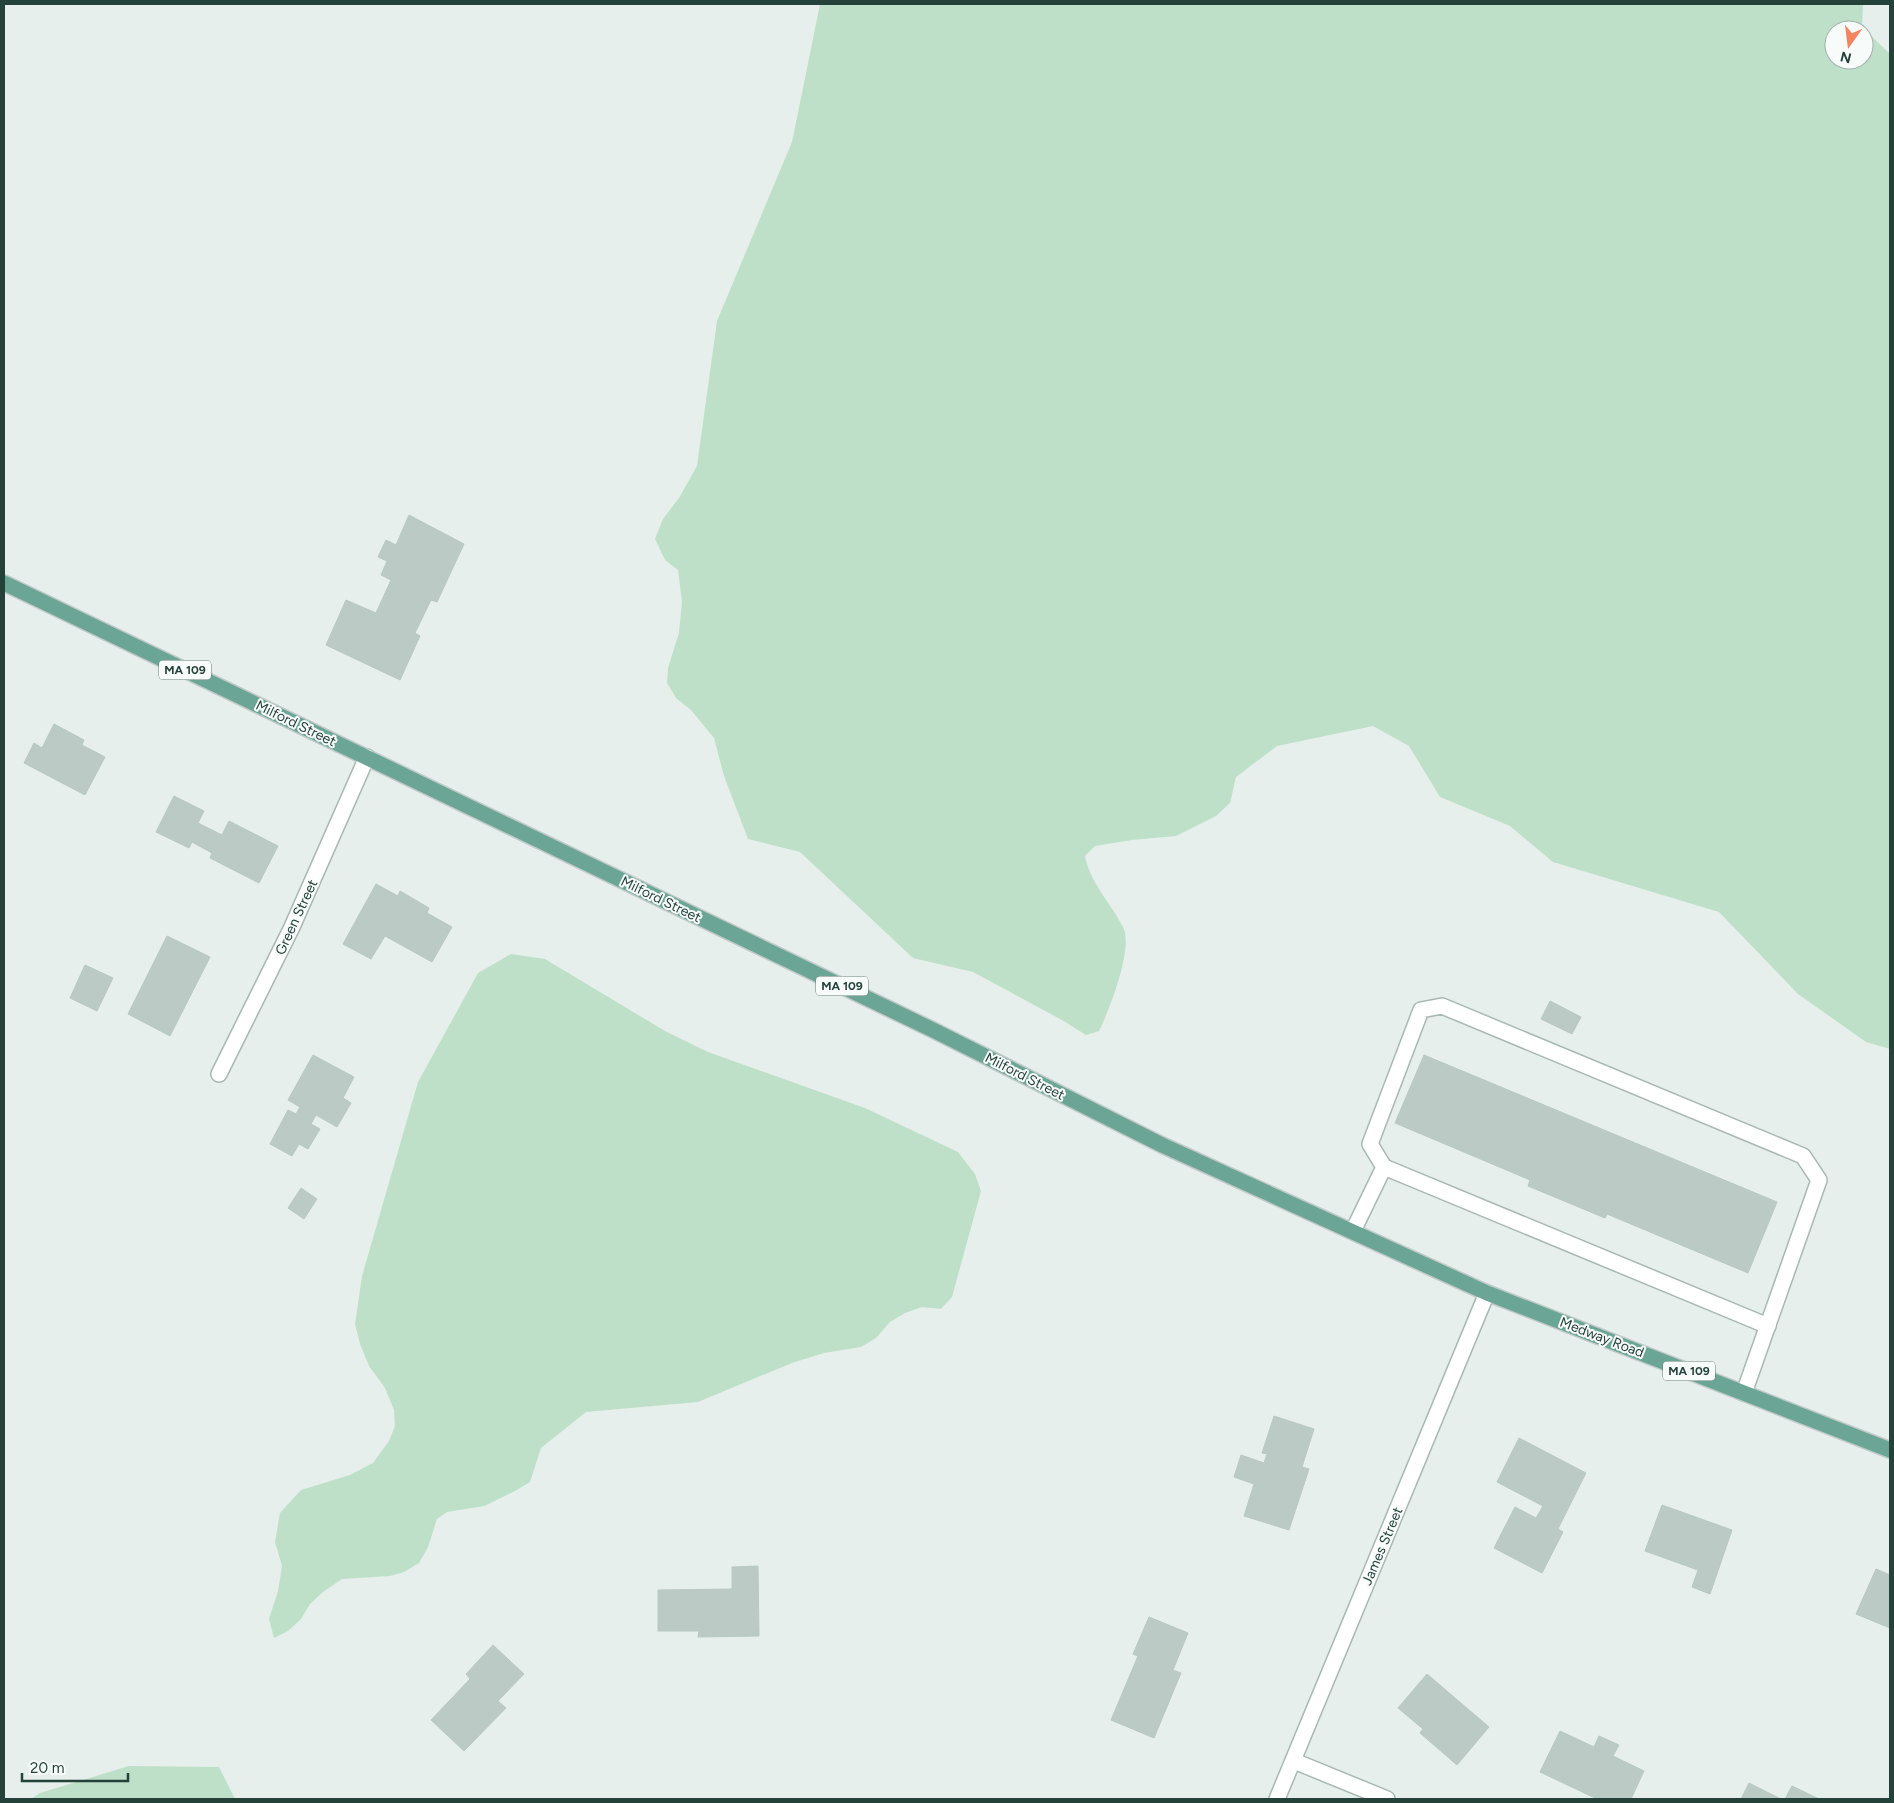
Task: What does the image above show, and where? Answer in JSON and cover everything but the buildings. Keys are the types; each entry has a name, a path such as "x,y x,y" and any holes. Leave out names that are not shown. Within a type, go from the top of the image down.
{"main road":[{"name":"Milford Street","path":"4,583 933,1030 1162,1145 1317,1215"},
{"name":"Medway Road","path":"1317,1215 1488,1293 1890,1450"}],"street":[{"name":"Green Street","path":"218,1074 292,927 367,757"},
{"path":"1744,1392 1768,1326 1819,1180 1803,1156 1442,1006 1421,1010 1370,1144 1384,1167 1768,1326"},
{"path":"1353,1231 1384,1167"},
{"name":"James Street","path":"1277,1799 1488,1293"},
{"path":"1294,1761 1387,1799"}],"green space":[{"path":"820,4 1863,4 1862,20 1824,20 1824,70 1874,70 1874,39 1890,54 1890,1049 1866,1042 1798,994 1719,912 1553,862 1510,826 1440,797 1409,746 1373,726 1277,746 1236,777 1230,803 1216,816 1176,836 1095,846 1085,856 1091,875 1118,918 1126,937 1119,979 1099,1031 1086,1035 973,972 913,958 800,852 748,839 724,776 714,738 691,710 676,698 667,683 668,668 679,633 682,602 678,570 665,560 655,539 663,519 679,498 697,466 717,321 792,142"},
{"path":"511,954 545,959 665,1031 708,1052 865,1108 958,1152 975,1174 981,1191 952,1297 941,1309 922,1307 905,1313 890,1322 876,1338 861,1347 824,1353 792,1363 698,1402 586,1412 541,1448 530,1482 484,1506 447,1512 437,1519 428,1547 419,1563 404,1572 390,1576 342,1579 310,1604 301,1619 288,1631 274,1638 269,1619 278,1591 282,1566 275,1542 280,1513 301,1490 350,1475 373,1463 389,1441 395,1426 394,1410 385,1388 369,1366 360,1344 355,1324 362,1276 418,1082 478,973"},
{"path":"129,1766 219,1767 235,1799 31,1799 40,1793"}]}
